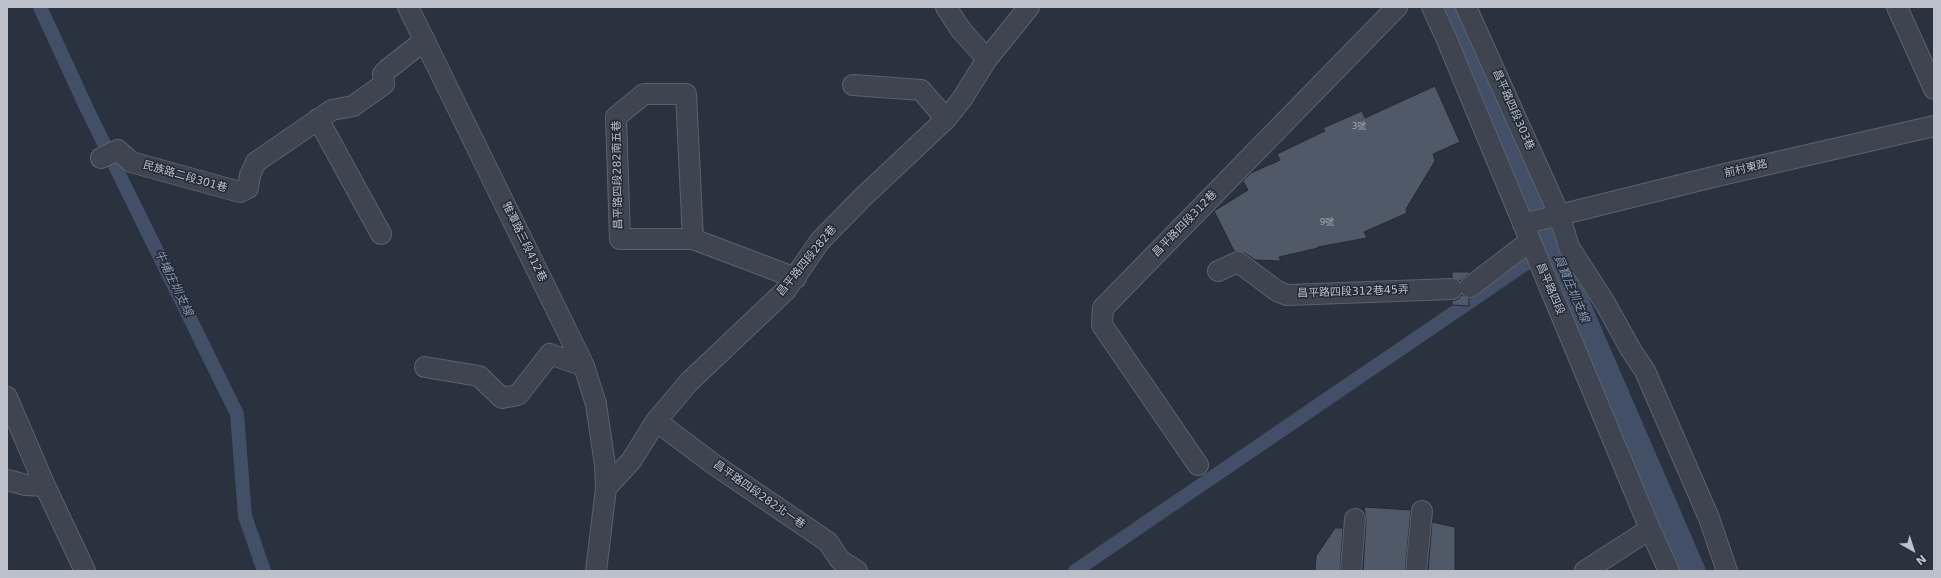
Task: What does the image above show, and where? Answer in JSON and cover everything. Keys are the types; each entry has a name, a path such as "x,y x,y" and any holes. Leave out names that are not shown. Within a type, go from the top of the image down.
{"street":[{"name":"雅潭路三段412巷","path":"408,7 584,366 596,404 605,465 606,488"},
{"path":"946,7 961,30 988,58"},
{"name":"昌平路四段282巷","path":"606,488 631,461 656,421 689,382 786,290 796,278 820,241 862,198 946,119 962,99 988,58 1029,7"},
{"name":"昌平路四段312巷","path":"1198,465 1102,325 1103,308 1397,7"},
{"name":"昌平路四段","path":"1432,7 1528,229 1650,529 1669,571"},
{"name":"昌平路四段303巷","path":"1466,7 1560,214 1569,247 1645,371 1709,518 1727,571"},
{"path":"1897,7 1934,89"},
{"name":"民族路二段301巷","path":"109,154 131,162 240,192 248,188 250,175 256,162 332,110 353,106 384,84 383,74 424,40"},
{"path":"853,84 921,90 946,119"},
{"name":"昌平路四段282南五巷","path":"693,239 686,94 644,94 616,117 620,239 693,239 796,278"},
{"path":"318,119 381,234"},
{"name":"前村東路","path":"1528,229 1560,214 1934,126"},
{"name":"昌平路四段312巷45弄","path":"1218,271 1238,262 1277,291 1287,295 1461,288 1528,229"},
{"path":"425,367 479,376 502,398 518,395 550,354 584,366"},
{"path":"7,397 45,486 85,571"},
{"name":"昌平路四段282北一巷","path":"656,421 712,463 828,542 840,560 857,571"},
{"path":"7,480 26,485 45,486"},
{"path":"596,571 606,488"},
{"path":"1416,571 1422,511"},
{"path":"1351,571 1355,519"},
{"path":"1585,571 1650,529"}],"building":[{"path":"1435,86 1460,142 1433,154 1435,161 1406,209 1407,213 1364,232 1367,238 1318,247 1279,257 1281,261 1255,260 1245,253 1234,251 1214,211 1248,190 1243,181 1251,173 1280,160 1277,154 1325,131 1323,128 1362,111 1365,118"},
{"path":"1452,272 1470,273 1460,281 1452,278"},
{"path":"1462,295 1469,298 1469,306 1452,305 1452,301 1458,299"},
{"path":"1364,507 1411,510 1405,571 1363,571 1366,520"},
{"path":"1432,522 1455,527 1455,571 1428,571"},
{"path":"1335,528 1343,528 1340,571 1315,571 1316,556"}],"waterway":[{"name":"牛埔庄圳支線","path":"40,7 87,109 237,414 245,516 264,571"},
{"name":"員寶庄圳支線","path":"1449,7 1693,571"},
{"path":"1075,571 1553,245"}]}
